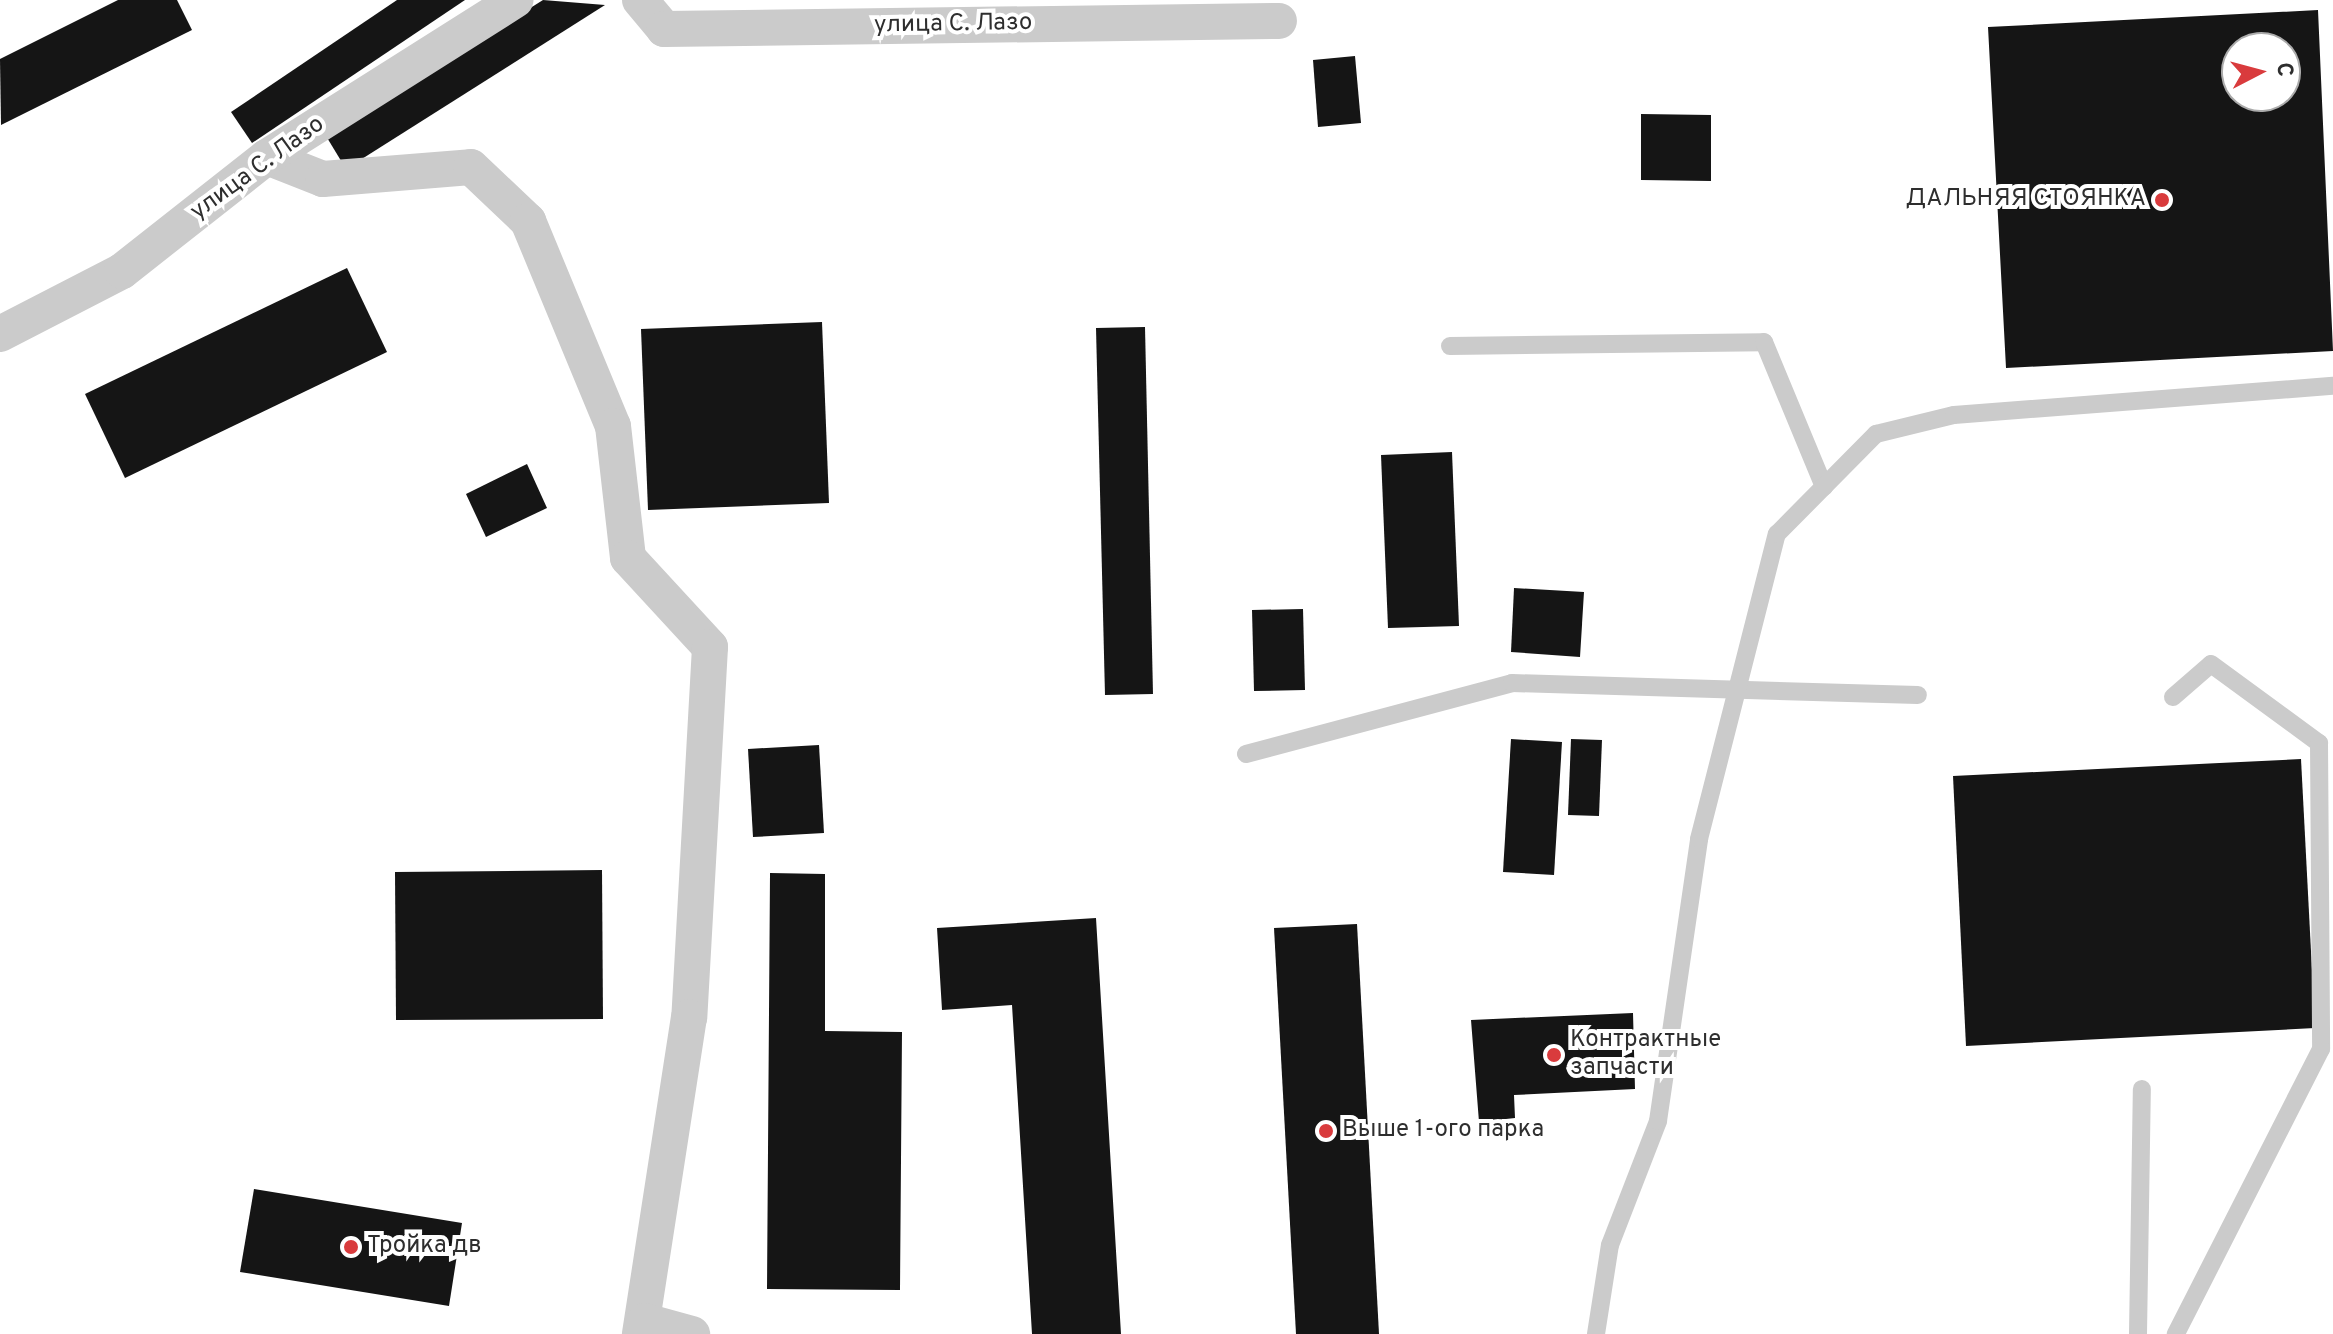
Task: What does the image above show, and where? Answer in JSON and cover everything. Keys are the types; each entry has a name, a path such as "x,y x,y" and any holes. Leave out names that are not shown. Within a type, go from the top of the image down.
{"street":[{"name":"улица С. Лазо","path":"0,334 122,271 267,157 515,0"},
{"name":"улица С. Лазо","path":"640,0 664,29 1279,21"},
{"path":"267,157 323,179 471,167 528,221 613,426 628,558 710,647 689,1017 642,1327 692,1334"}],"lane":[{"path":"1450,346 1764,342 1824,487"},
{"path":"1596,1334 1610,1245 1658,1121 1699,839 1777,534 1876,434 1954,415 2333,386"},
{"path":"2173,697 2211,664 2319,743 2321,1034 2321,1049 2176,1334"},
{"path":"1246,754 1512,683 1918,695"},
{"path":"2138,1334 2142,1089"}],"building":[{"path":"118,0 177,0 192,30 1,125 0,59"},
{"path":"397,0 465,0 252,143 231,112"},
{"path":"543,0 605,5 346,169 326,136"},
{"name":"ДАЛЬНЯЯ СТОЯНКА","path":"2318,10 2333,351 2006,368 1988,27"},
{"path":"1355,56 1361,123 1318,127 1313,60"},
{"path":"1641,114 1711,115 1711,181 1641,180"},
{"path":"347,268 387,352 125,478 85,394"},
{"path":"822,322 829,503 648,510 641,329"},
{"path":"1145,327 1153,694 1105,695 1096,328"},
{"path":"1452,452 1459,626 1388,628 1381,455"},
{"path":"527,464 547,508 486,537 466,494"},
{"path":"1514,588 1584,592 1580,657 1511,652"},
{"path":"1303,609 1305,690 1254,691 1252,610"},
{"path":"1511,739 1562,742 1554,875 1503,872"},
{"path":"1571,739 1602,740 1599,816 1568,815"},
{"path":"819,745 824,833 753,837 748,749"},
{"path":"2301,759 2315,1028 1966,1046 1953,776"},
{"path":"602,870 603,1019 396,1020 395,872"},
{"path":"770,873 825,874 825,1031 902,1032 900,1290 767,1289"},
{"path":"1096,918 1121,1334 1032,1334 1012,1005 942,1010 937,928"},
{"name":"Выше 1-ого парка","path":"1357,924 1379,1334 1296,1334 1274,928"},
{"name":"Контрактные запчасти","path":"1633,1013 1635,1089 1514,1095 1515,1118 1479,1122 1471,1020"},
{"name":"Тройка дв","path":"254,1189 462,1223 449,1306 240,1272"}],"place":[{"name":"ДАЛЬНЯЯ СТОЯНКА","path":"2162,200"},
{"name":"Контрактные запчасти","path":"1554,1055"},
{"name":"Выше 1-ого парка","path":"1326,1131"},
{"name":"Тройка дв","path":"351,1247"}]}
